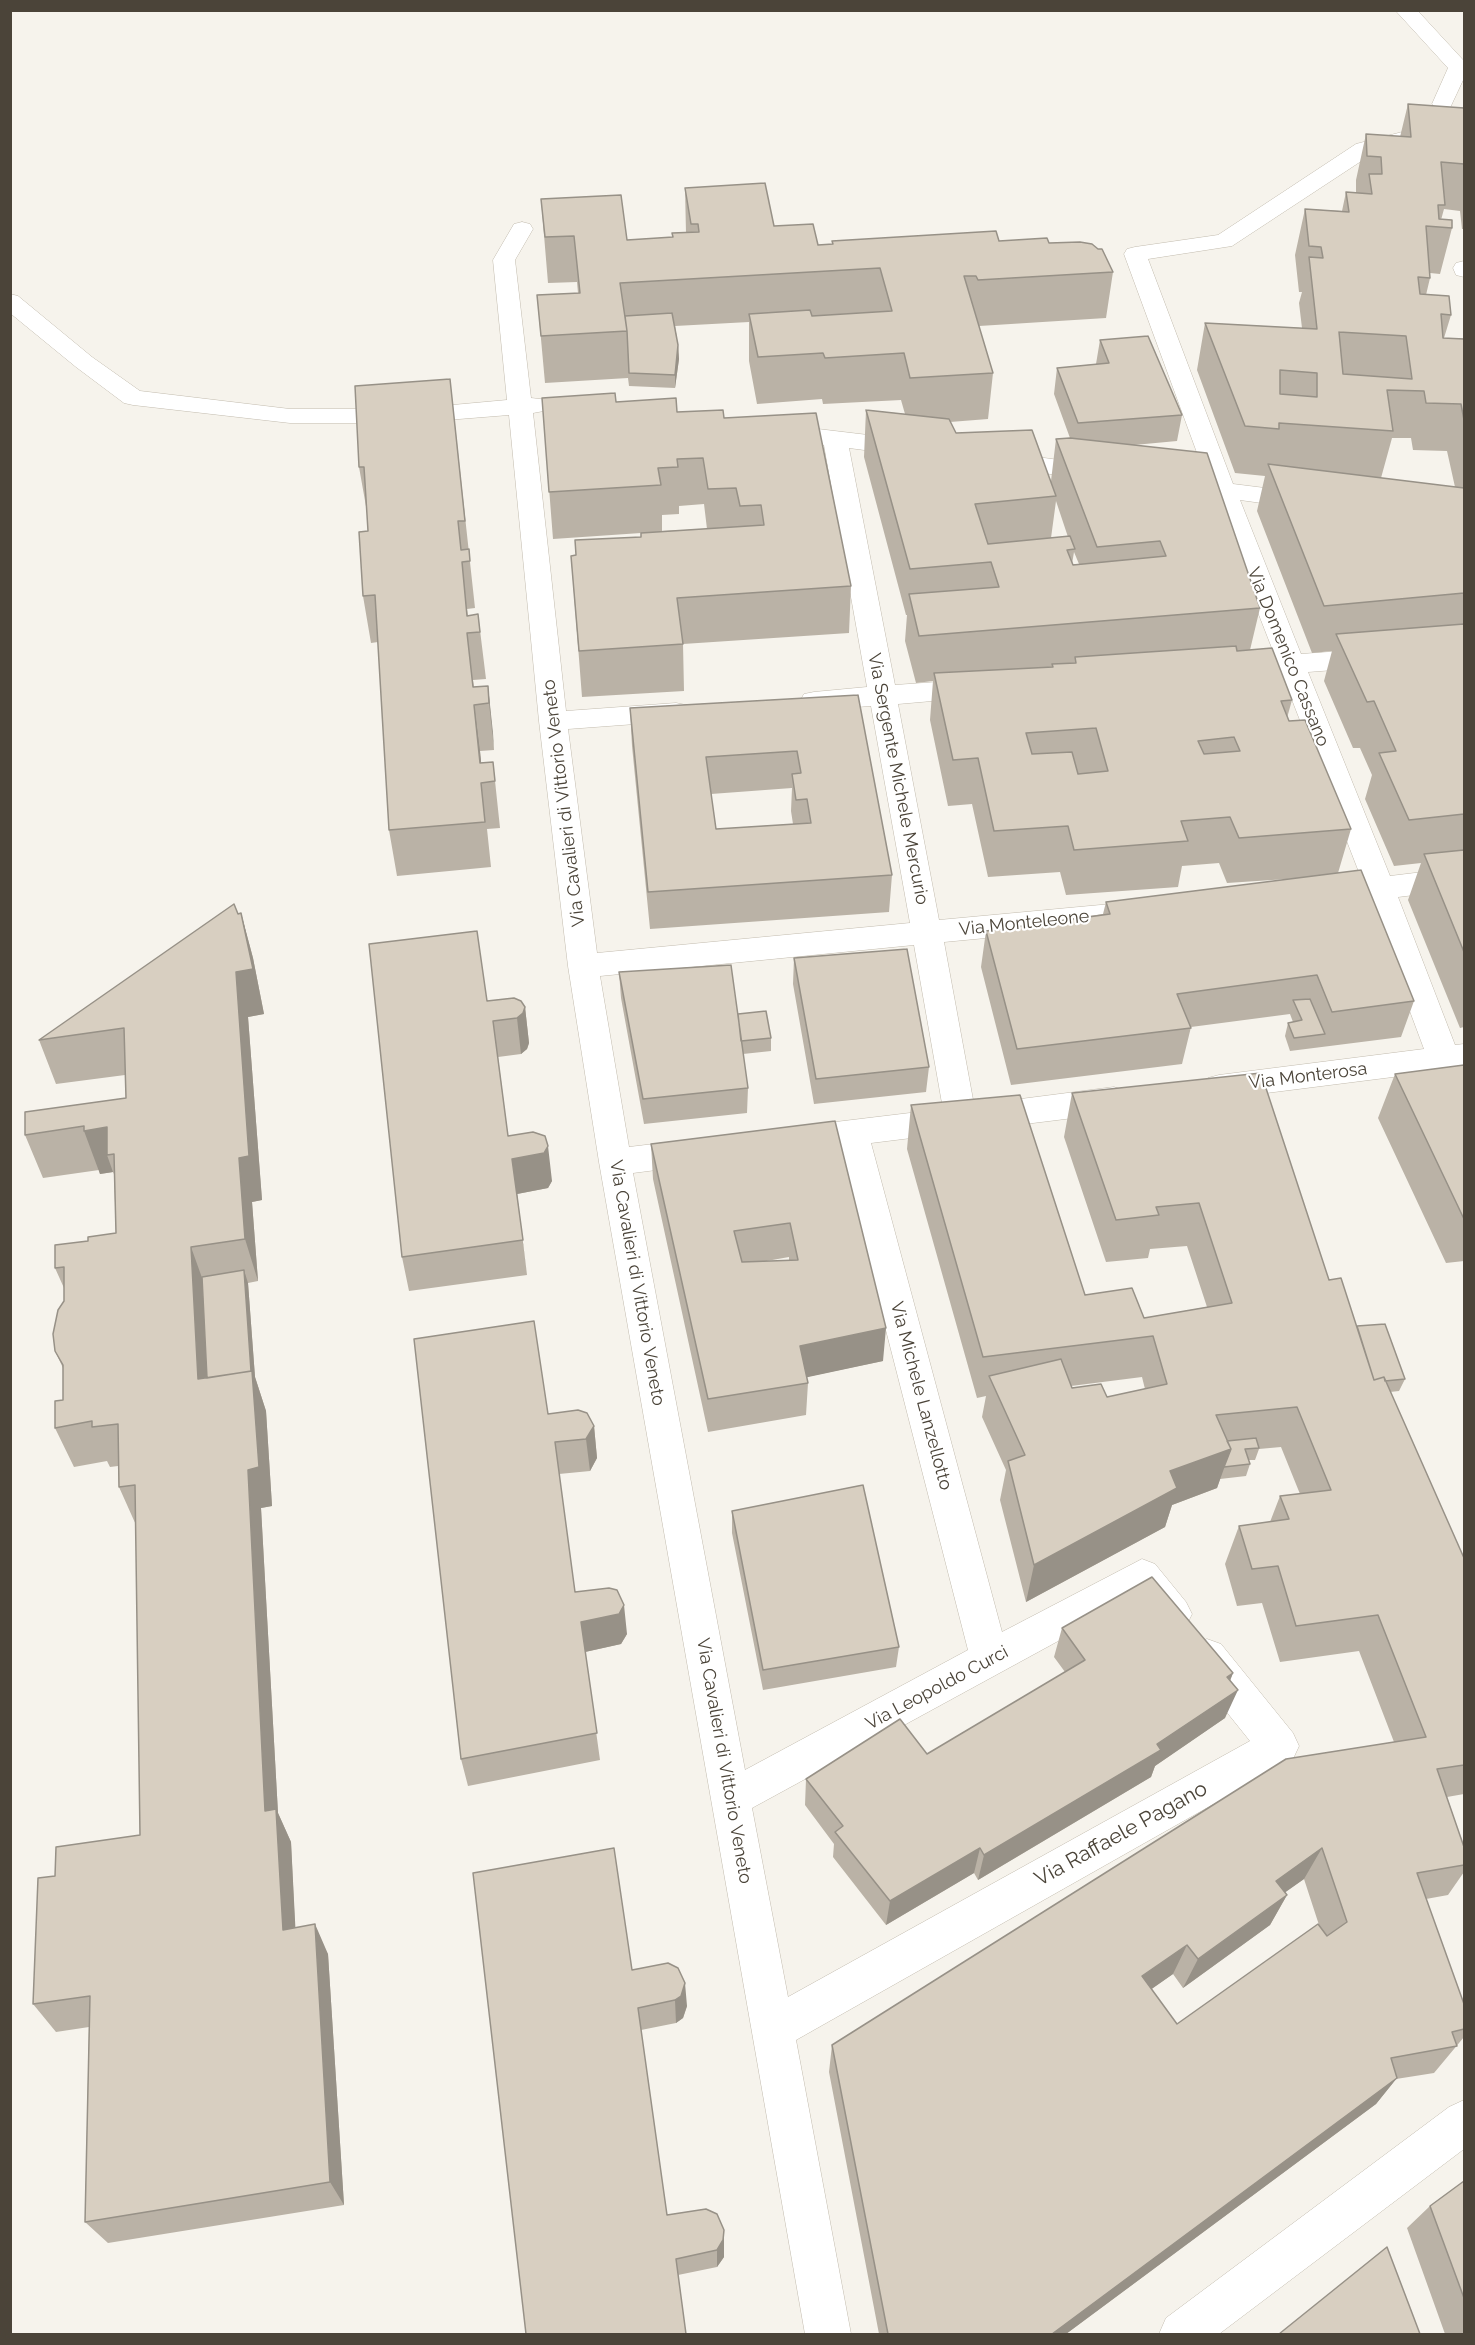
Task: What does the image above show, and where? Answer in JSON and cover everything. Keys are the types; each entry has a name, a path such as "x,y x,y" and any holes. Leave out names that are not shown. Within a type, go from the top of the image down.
{"street":[{"path":"1405,10 1459,67 1443,104"},
{"path":"1443,104 1464,100"},
{"path":"1443,104 1464,133"},
{"name":"Via Domenico Cassano","path":"1454,1057 1380,889 1290,664 1222,490 1135,254 1224,241 1364,149 1406,137 1464,133"},
{"name":"Via Cavalieri di Vittorio Veneto","path":"522,229 504,260 508,320 520,405 553,721 583,966 615,1162 828,2334"},
{"path":"10,301 84,362 133,398 290,416 409,416 520,405 566,405"},
{"path":"753,428 929,451"},
{"name":"Via Sergente Michele Mercurio","path":"835,438 961,1119"},
{"path":"976,457 1117,476"},
{"path":"1152,481 1326,504"},
{"path":"1244,668 1464,651"},
{"path":"788,703 999,687"},
{"path":"553,721 706,709"},
{"path":"1332,893 1464,878"},
{"name":"Via Monteleone","path":"583,966 1153,910"},
{"name":"Via Monterosa","path":"1185,1091 1454,1057"},
{"path":"769,1143 1138,1097"},
{"name":"Via Michele Lanzellotto","path":"852,1133 990,1659"},
{"path":"615,1162 722,1149"},
{"name":"Via Leopoldo Curci","path":"730,1799 1142,1576"},
{"name":"Via Raffaele Pagano","path":"773,2029 1279,1746 1142,1576"},
{"path":"1182,2334 1464,2122"}],"building":[{"path":"1408,104 1464,108 1464,164 1441,162 1445,205 1438,205 1439,219 1452,220 1452,228 1426,226 1430,278 1418,277 1420,294 1449,296 1451,315 1441,314 1443,338 1464,339 1464,420 1461,404 1426,403 1424,391 1387,390 1393,431 1279,423 1279,429 1245,426 1205,323 1317,329 1309,257 1323,258 1321,247 1309,246 1305,209 1349,212 1346,192 1372,194 1369,174 1382,174 1381,157 1367,156 1366,134 1411,137","holes":["1339,332 1406,336 1412,379 1343,374","1280,370 1317,373 1317,397 1280,394"]},
{"path":"765,183 774,226 813,224 818,245 833,244 832,241 996,231 999,241 1047,238 1049,243 1092,244 1102,249 1113,272 978,280 976,276 964,276 993,373 910,378 904,353 825,358 823,353 758,357 749,314 810,310 812,316 892,311 880,268 620,283 627,331 541,336 537,295 580,293 574,236 545,237 541,199 621,195 627,240 673,237 672,233 699,232 698,224 691,224 685,188"},
{"path":"672,313 678,345 675,375 629,373 625,316"},
{"path":"1148,336 1182,415 1078,423 1057,368 1109,363 1100,340"},
{"path":"450,379 465,521 458,521 461,550 469,549 470,561 462,562 467,616 478,614 480,632 467,633 473,687 488,686 489,703 474,705 480,763 493,762 495,781 481,783 485,822 389,830 375,595 363,596 359,532 368,531 364,467 359,467 355,386"},
{"path":"615,393 616,402 676,398 677,412 723,410 724,418 816,413 851,586 677,598 683,644 579,651 571,556 576,555 575,540 641,537 641,533 764,525 761,505 740,506 736,488 708,489 703,458 677,459 678,467 658,468 661,485 549,492 542,398"},
{"path":"866,410 949,419 956,433 1032,430 1056,496 975,504 988,544 1070,536 1075,549 1067,550 1073,565 1166,556 1160,541 1097,547 1056,439 1070,438 1207,453 1260,608 919,636 909,594 999,587 991,562 910,569"},
{"path":"1268,464 1464,488 1464,593 1324,606"},
{"path":"1464,624 1464,814 1409,820 1379,753 1396,751 1374,701 1367,702 1336,634"},
{"path":"1236,646 1237,651 1272,648 1292,700 1281,701 1289,721 1305,720 1351,829 1239,838 1230,817 1181,821 1188,841 1074,850 1068,826 994,831 978,758 953,760 934,673 1053,667 1052,664 1076,663 1075,657","holes":["1096,728 1108,771 1078,774 1072,752 1032,754 1026,733","1234,737 1240,751 1204,754 1198,741"]},
{"path":"858,695 892,875 648,892 630,708","holes":["797,751 801,773 792,774 796,800 807,799 811,823 716,829 706,757"]},
{"path":"1464,850 1464,952 1424,854"},
{"path":"1361,870 1414,1001 1332,1012 1317,975 1177,994 1191,1028 1017,1049 986,931 1110,914 1106,902"},
{"path":"234,904 238,914 241,913 253,969 236,972 249,1156 239,1158 245,1239 191,1247 198,1379 252,1371 259,1467 248,1470 265,1811 276,1809 283,1930 315,1924 330,2182 85,2222 90,1996 33,2004 38,1878 55,1876 56,1847 140,1835 135,1485 119,1487 118,1424 92,1427 92,1421 55,1428 55,1401 63,1400 63,1365 55,1351 53,1334 58,1310 64,1301 64,1267 55,1268 55,1245 88,1241 88,1237 116,1233 114,1154 107,1155 107,1127 84,1131 84,1126 25,1135 25,1112 126,1098 124,1028 39,1040"},
{"path":"477,931 487,1001 514,998 521,1001 525,1007 523,1013 517,1018 493,1021 508,1136 533,1132 545,1136 548,1146 544,1153 512,1159 523,1240 402,1257 369,944"},
{"path":"907,949 929,1067 816,1079 794,958"},
{"path":"731,965 748,1088 643,1099 619,972"},
{"path":"1310,999 1325,1034 1294,1038 1288,1023 1302,1020 1293,1000"},
{"path":"766,1011 771,1038 741,1041 738,1014"},
{"path":"1464,1065 1464,1219 1395,1074"},
{"path":"1261,1073 1329,1280 1341,1278 1374,1380 1384,1377 1464,1558 1464,1765 1437,1769 1464,1847 1464,1865 1417,1873 1464,2004 1464,2029 1452,2032 1457,2046 1391,2058 1397,2078 1052,2334 888,2334 832,2045 1286,1759 1426,1737 1378,1615 1296,1626 1278,1566 1252,1569 1239,1526 1289,1519 1280,1496 1331,1490 1297,1407 1216,1415 1231,1449 1170,1471 1177,1488 1034,1565 1008,1461 1025,1455 989,1376 1061,1359 1072,1388 1101,1384 1107,1397 1167,1384 1153,1336 983,1357 911,1105 1020,1095 1085,1295 1132,1288 1144,1318 1232,1303 1199,1203 1156,1207 1159,1215 1116,1220 1072,1093","holes":["1322,1848 1347,1922 1327,1936 1318,1924 1177,2024 1142,1976 1187,1945 1198,1959 1287,1895 1276,1881"]},
{"path":"835,1121 886,1328 800,1346 808,1383 708,1399 651,1144","holes":["790,1223 798,1260 742,1262 734,1231"]},
{"path":"244,1270 251,1371 207,1378 202,1277"},
{"path":"534,1321 548,1414 578,1410 587,1413 594,1426 586,1439 555,1442 575,1592 609,1588 617,1590 624,1605 619,1614 581,1622 597,1733 461,1759 414,1339"},
{"path":"1385,1324 1405,1379 1385,1381 1384,1377 1374,1380 1357,1326"},
{"path":"1256,1438 1259,1448 1245,1449 1250,1464 1224,1467 1231,1449 1227,1441"},
{"path":"863,1485 899,1647 763,1670 732,1511"},
{"path":"1152,1577 1233,1673 1227,1677 1238,1690 1157,1744 1161,1750 984,1855 980,1848 890,1901 835,1832 843,1826 806,1779 900,1719 927,1754 1085,1660 1062,1628"},
{"path":"614,1848 632,1970 668,1963 678,1968 685,1983 681,1996 675,2000 638,2008 667,2215 706,2209 717,2214 724,2230 723,2240 717,2250 676,2259 686,2334 526,2334 473,1873"},
{"path":"1464,2181 1464,2298 1430,2206"},
{"path":"1387,2247 1420,2334 1279,2334"}]}
